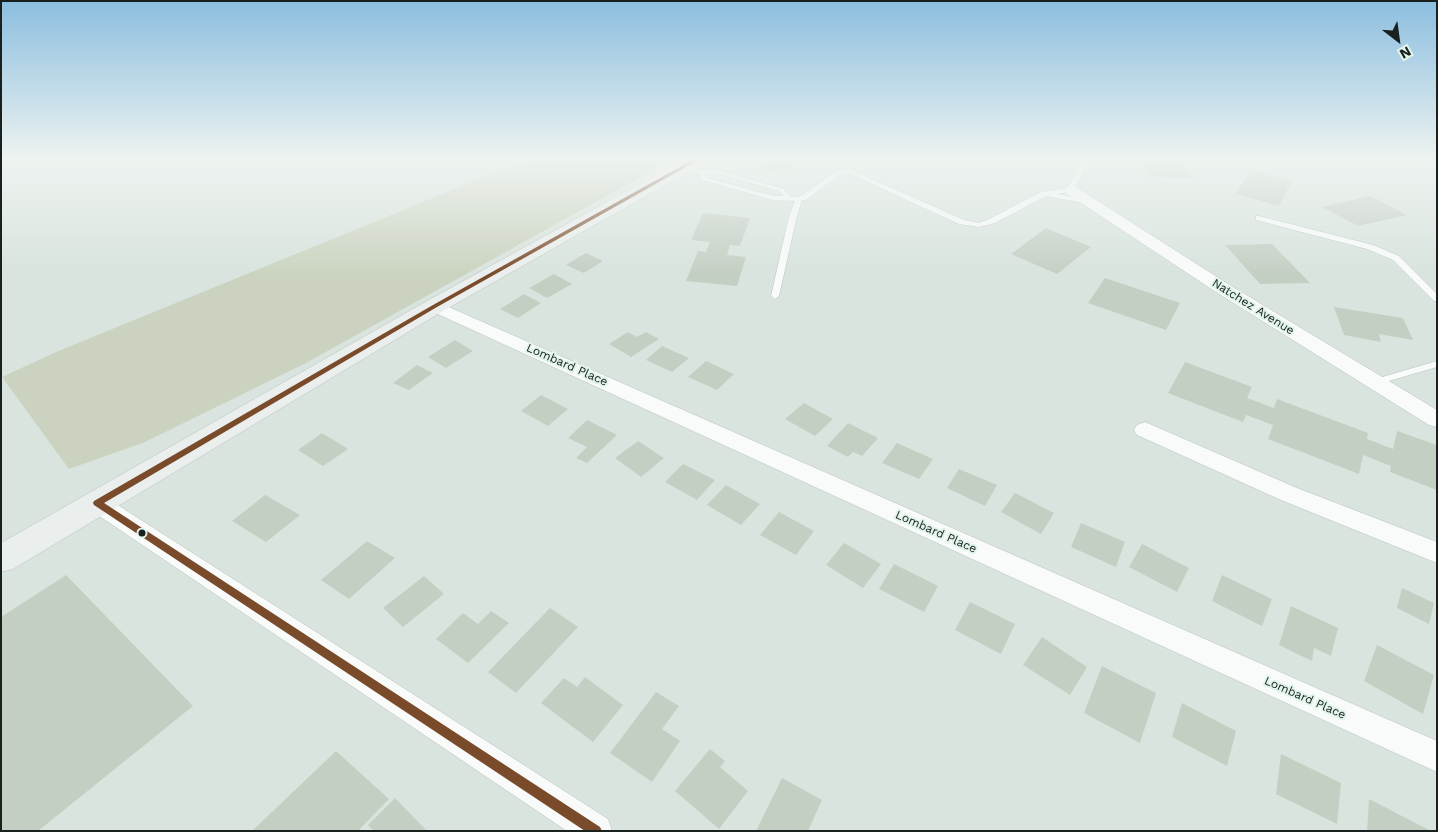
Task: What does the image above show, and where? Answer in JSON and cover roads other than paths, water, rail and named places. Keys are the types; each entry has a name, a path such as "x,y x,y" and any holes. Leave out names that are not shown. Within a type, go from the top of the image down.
{"street":[{"path":"1,559 435,306 635,198"},
{"name":"Natchez Avenue","path":"1082,198 1189,267 1437,420"},
{"name":"Lombard Place","path":"435,306 1437,757"},
{"path":"1145,430 1289,494 1437,553"},
{"path":"97,503 596,831"}],"lane":[{"path":"772,198 799,199 792,216 775,296"},
{"path":"908,198 962,222 980,225 992,221 1037,198"},
{"path":"1062,198 1091,204"},
{"path":"1259,218 1370,247 1396,258 1435,295"},
{"path":"1376,382 1437,364"}]}
